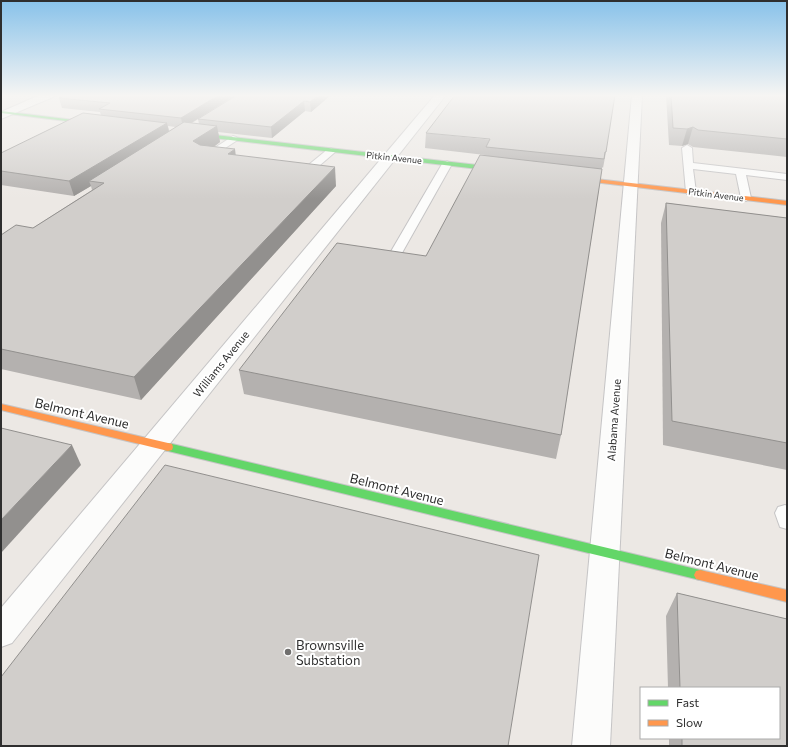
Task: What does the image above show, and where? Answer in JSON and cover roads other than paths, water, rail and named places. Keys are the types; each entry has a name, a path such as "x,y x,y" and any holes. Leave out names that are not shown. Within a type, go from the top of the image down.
{"street":[{"path":"180,135 189,130"},
{"name":"Williams Avenue","path":"1,632 413,130"},
{"name":"Alabama Avenue","path":"591,746 635,130"},
{"name":"Pitkin Avenue","path":"180,135 233,139 510,171"},
{"name":"Pitkin Avenue","path":"558,176 787,203"},
{"name":"Belmont Avenue","path":"1,407 787,596"}],"lane":[{"path":"218,159 203,158 233,139"},
{"path":"686,148 691,192"},
{"path":"286,167 308,170 332,151"},
{"path":"392,260 447,164"},
{"path":"688,166 787,177"},
{"path":"740,171 746,198"},
{"path":"787,514 785,514 787,521"}],"place":[{"name":"Brownsville Substation","path":"288,652"}]}
